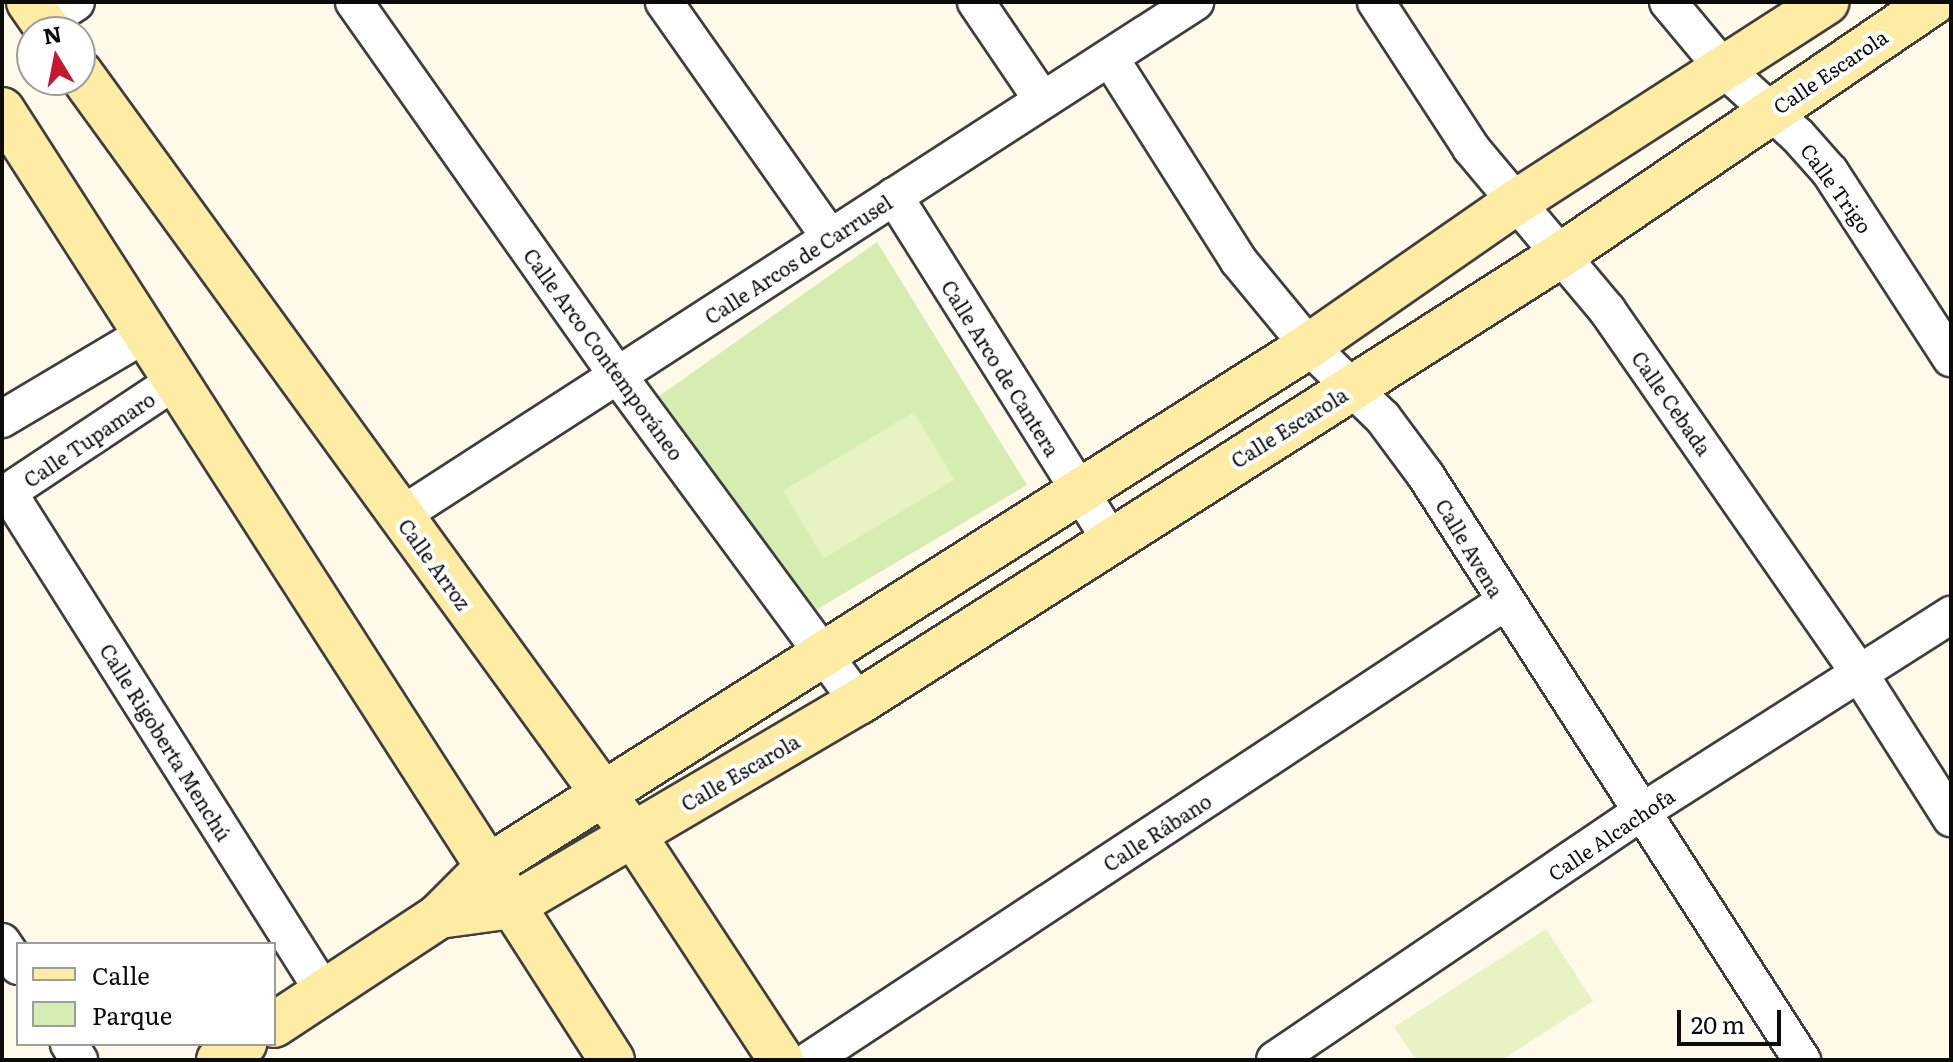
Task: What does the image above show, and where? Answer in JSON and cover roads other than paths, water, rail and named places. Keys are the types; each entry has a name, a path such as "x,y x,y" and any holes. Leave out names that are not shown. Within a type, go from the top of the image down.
{"main road":[{"path":"276,1024 439,916 488,867 1309,346 1513,204 1826,2"},
{"name":"Calle Escarola","path":"512,906 859,702 1561,255 1933,2"},
{"name":"Calle Arroz","path":"96,95 605,795 781,1060"},
{"path":"2,110 612,1060"},
{"path":"439,916 512,906"},
{"path":"219,1060 241,1046"}],"street":[{"name":"Calle Arco Contemporáneo","path":"354,2 619,377 859,702"},
{"path":"664,2 830,237"},
{"path":"976,2 1041,98"},
{"name":"Calle Arcos de Carrusel","path":"400,516 619,377 1041,98 1110,58 1195,2"},
{"name":"Calle Cebada","path":"1376,2 1513,204 1607,310 1859,673 1951,818"},
{"name":"Calle Trigo","path":"1668,2 1724,69 1770,110 1830,172 1946,340"},
{"name":"Calle Avena","path":"1110,58 1238,260 1309,346 1383,418 1426,476 1503,603 1802,1060"},
{"name":"Calle Arco de Cantera","path":"894,196 1111,540"},
{"path":"2,419 145,334"},
{"name":"Calle Tupamaro","path":"5,494 175,381"},
{"name":"Calle Rigoberta Menchú","path":"5,494 324,992"},
{"name":"Calle Rábano","path":"810,1060 1503,603"},
{"name":"Calle Alcachofa","path":"1275,1060 1640,813 1951,615"},
{"path":"2,942 16,963"}]}
